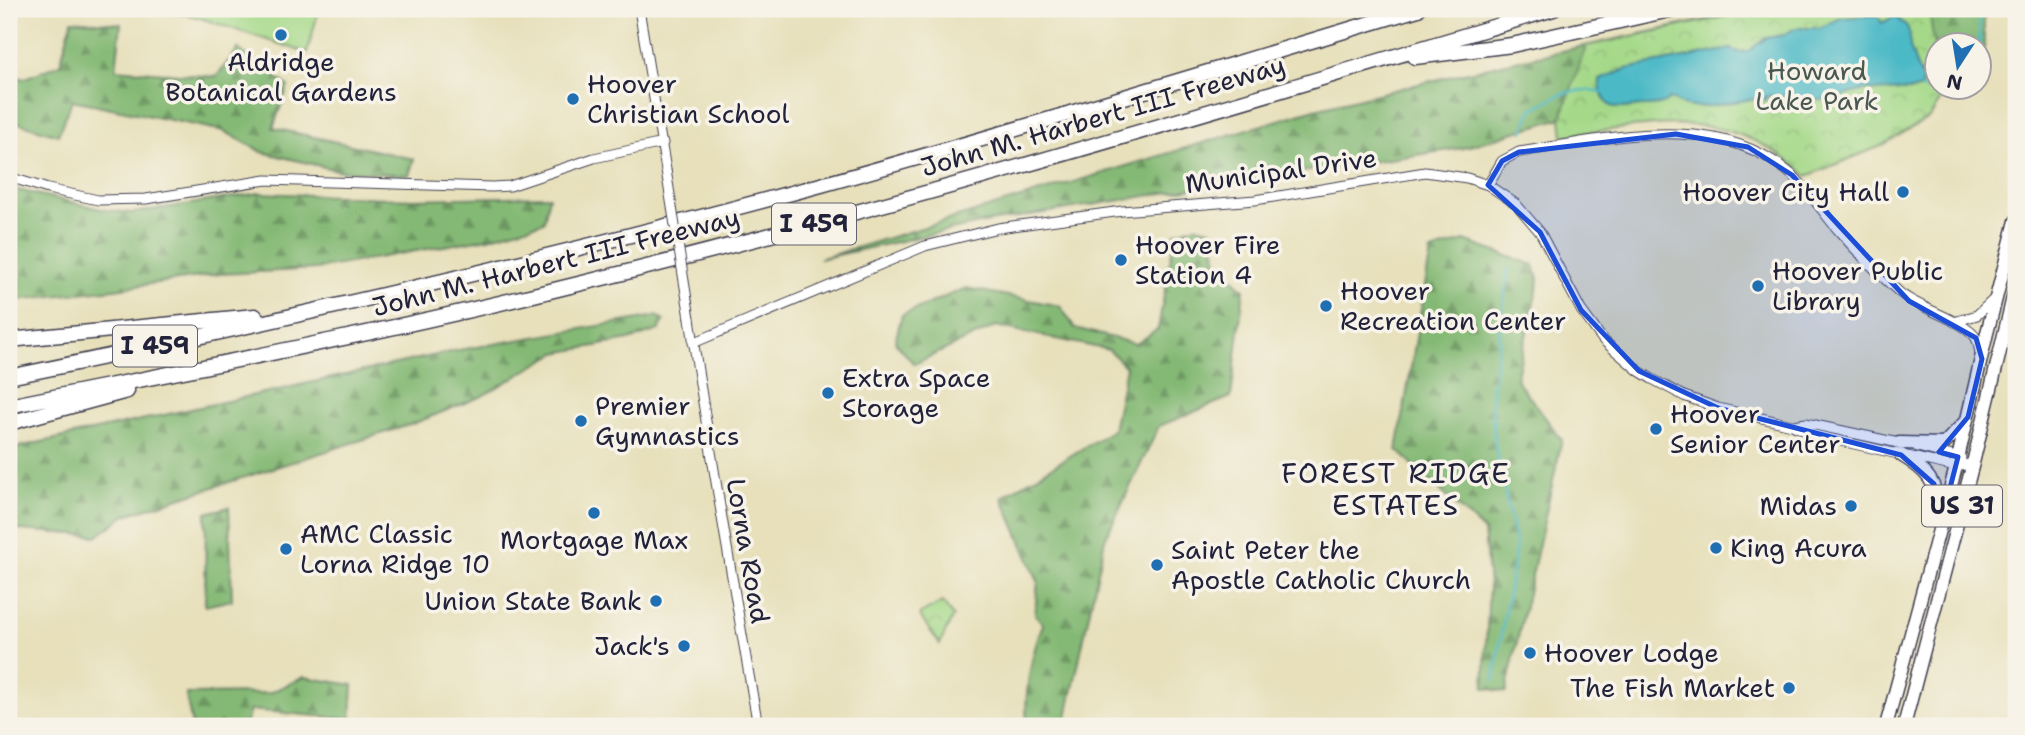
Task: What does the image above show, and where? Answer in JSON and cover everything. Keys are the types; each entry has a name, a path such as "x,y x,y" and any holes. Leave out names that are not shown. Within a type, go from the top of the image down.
{"highway":[{"path":"1364,25 1404,9"},
{"name":"John M. Harbert III Freeway","path":"9,377 302,313 638,233 1043,122 1419,9"},
{"name":"John M. Harbert III Freeway","path":"9,406 246,358 557,289 804,227 1039,161 1553,9"},
{"path":"1375,62 1512,45 1674,9"},
{"path":"9,340 302,313"},
{"path":"9,424 246,358"}],"main road":[{"name":"US 31","path":"1885,726 1957,462 2016,221"},
{"name":"US 31","path":"1904,726 1973,463 2016,285"},
{"path":"1900,449 1944,444 1968,417"},
{"path":"1900,449 1934,484 1941,523"}],"street":[{"name":"Lorna Road","path":"639,9 663,143 729,569 758,726"},
{"path":"1488,185 1502,161 1510,155 1528,150 1647,134 1708,136 1748,147 1792,175 1848,242 1909,301 1954,322 1976,338 1982,359"},
{"path":"9,177 98,200 146,199 266,180 492,187 510,186 594,158 663,143"},
{"name":"Municipal Drive","path":"693,344 925,246 998,228 1122,211 1255,200 1425,172 1467,178 1488,185 1516,204 1540,232 1581,310 1603,340 1639,371 1684,396 1718,408 1792,425 1814,435 1973,463"},
{"path":"1954,322 1977,315 1997,297"}],"highlighted area":[{"path":"1676,134 1748,147 1792,175 1909,301 1976,338 1982,359 1968,417 1939,452 1958,457 1941,523 1934,484 1901,455 1718,408 1639,371 1581,310 1540,232 1488,185 1502,161 1519,152"}],"green space":[{"name":"Aldridge Botanical Gardens","path":"139,9 319,9 307,53 194,16"},
{"path":"1755,9 1984,9 1984,32 1924,32 1924,68 1918,70 1600,80 1561,118 1463,148 983,223 819,259 1315,109 1506,63"},
{"name":"Howard Lake Park","path":"1762,9 1929,9 1932,32 1924,32 1924,102 1939,102 1930,117 1881,146 1807,176 1778,153 1749,138 1720,129 1662,125 1563,136 1561,118 1586,46"},
{"path":"72,20 121,24 116,69 216,77 238,49 288,86 273,128 414,159 409,175 341,171 262,152 224,131 72,100 58,135 9,120 9,72 23,79 60,64"},
{"path":"9,188 106,210 132,213 259,193 412,199 549,196 544,222 488,238 316,269 220,274 9,301"},
{"path":"1195,226 1212,229 1217,264 1244,289 1231,397 1159,426 1105,539 1065,726 1027,726 1029,674 1043,624 1035,614 1038,581 1002,497 1113,430 1126,367 1109,350 996,326 914,364 895,342 902,315 966,288 1060,306 1075,328 1136,344 1158,329 1175,233"},
{"path":"1464,241 1534,265 1539,281 1516,379 1562,440 1506,692 1484,688 1489,586 1484,531 1397,450 1431,251"},
{"path":"657,316 664,321 659,330 629,340 556,353 482,396 415,423 126,515 97,536 9,529 9,456 19,447 459,350"},
{"path":"229,507 232,600 205,606 206,513"},
{"path":"942,602 953,616 940,644 919,615"},
{"path":"304,677 353,685 351,719 250,710 245,726 192,726 186,694 269,693"}],"water":[{"path":"1877,15 1882,23 1895,16 1907,26 1910,47 1923,77 1921,88 1912,91 1865,90 1832,99 1793,102 1792,91 1783,96 1766,96 1766,100 1747,100 1705,107 1686,106 1670,99 1658,105 1616,108 1606,102 1600,88 1600,80 1626,69 1730,49 1748,51 1766,38 1784,35 1795,28 1819,28 1841,18"}],"waterway":[{"path":"1979,16 1980,32"},
{"path":"1523,132 1531,110 1550,100 1573,91 1603,92"},
{"path":"1494,680 1516,546 1495,444 1491,400 1508,269"}],"place":[{"name":"Aldridge Botanical Gardens","path":"281,35"},
{"name":"Hoover Christian School","path":"573,99"},
{"name":"Hoover City Hall","path":"1903,192"},
{"name":"Hoover Fire Station 4","path":"1121,260"},
{"name":"Hoover Public Library","path":"1758,286"},
{"name":"Hoover Recreation Center","path":"1326,306"},
{"name":"Extra Space Storage","path":"828,393"},
{"name":"Premier Gymnastics","path":"581,421"},
{"name":"Hoover Senior Center","path":"1656,429"},
{"name":"Midas","path":"1851,506"},
{"name":"Mortgage Max","path":"594,513"},
{"name":"King Acura","path":"1716,548"},
{"name":"AMC Classic Lorna Ridge 10","path":"286,549"},
{"name":"Saint Peter the Apostle Catholic Church","path":"1157,565"},
{"name":"Union State Bank","path":"656,601"},
{"name":"Jack's","path":"684,646"},
{"name":"Hoover Lodge","path":"1530,653"},
{"name":"The Fish Market","path":"1789,688"}],"district":[{"name":"FOREST RIDGE ESTATES","path":"1396,489"}]}
